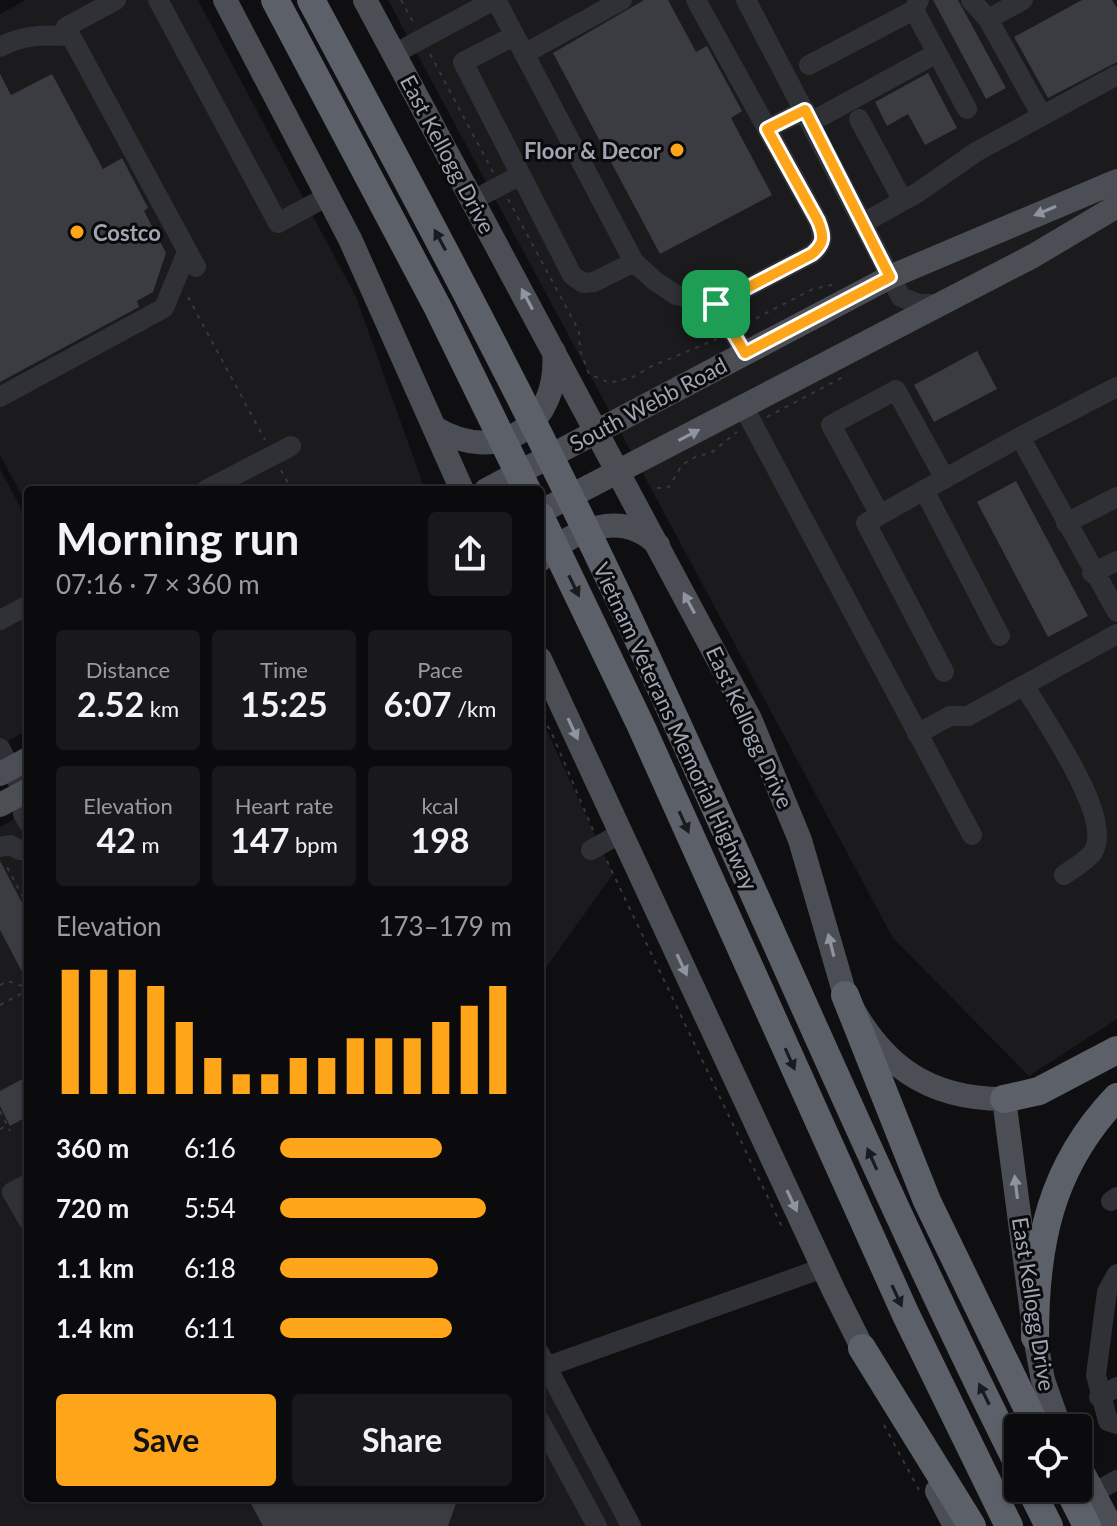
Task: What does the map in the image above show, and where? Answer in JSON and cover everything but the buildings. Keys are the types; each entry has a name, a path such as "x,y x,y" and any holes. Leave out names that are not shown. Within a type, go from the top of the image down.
{"highway":[{"path":"275,0 438,308 525,486"},
{"name":"Vietnam Veterans Memorial Highway","path":"311,0 477,310 622,605 870,1156 1004,1435"},
{"name":"Vietnam Veterans Memorial Highway","path":"544,522 641,726 906,1315 1009,1526"},
{"path":"845,995 927,1201 1030,1414"},
{"path":"1004,1099 1039,1091 1117,1050"},
{"path":"1035,1337 1036,1270 1052,1202 1079,1147 1117,1097"},
{"path":"862,1348 972,1526"},
{"path":"1037,1502 1049,1526"},
{"path":"1083,1502 1087,1526"}],"main road":[{"path":"225,0 328,196 460,486"},
{"name":"East Kellogg Drive","path":"365,0 620,471 750,719 779,785 812,874 845,995 869,1036 906,1073 952,1094 1004,1099 1035,1337 1043,1380 1055,1414"},
{"name":"South Webb Road","path":"494,486 890,277 1117,181"},
{"name":"South Webb Road","path":"544,512 620,471 747,415 937,304 1033,256 1117,206"},
{"path":"435,428 455,439 478,444 505,440 528,426 547,397 554,375 554,350"},
{"path":"544,557 573,537 610,524 635,528 659,547"},
{"path":"544,668 823,1268 955,1526"},
{"path":"0,805 24,794"},
{"path":"1091,1502 1111,1526"}],"street":[{"path":"0,397 164,308 187,265 66,27 116,0"},
{"path":"158,0 271,227 328,196"},
{"path":"394,54 495,0 634,262 676,295 716,304 812,254 821,247 824,236 696,0"},
{"path":"622,0 519,45 463,62 572,275 583,283 594,282 634,262"},
{"path":"746,0 865,222 901,297 919,304 937,304"},
{"path":"971,0 988,19 1042,116"},
{"path":"988,19 1023,0"},
{"path":"809,65 916,5 967,109"},
{"path":"0,47 20,36 71,36"},
{"path":"767,129 808,116 937,53"},
{"path":"865,222 903,201 976,152 1117,75"},
{"path":"859,119 903,201"},
{"path":"473,200 521,175"},
{"path":"716,304 745,353"},
{"path":"944,672 866,523 1117,387"},
{"path":"880,515 831,425 896,390 945,479"},
{"path":"747,415 972,835"},
{"path":"1020,437 1092,573 1117,612"},
{"path":"220,486 282,451"},
{"path":"924,490 1000,636"},
{"path":"1066,523 1117,497"},
{"path":"1092,573 1117,561"},
{"path":"0,620 24,607"},
{"path":"917,734 950,716 968,716 1117,634"},
{"path":"1024,685 1092,805 1098,830 1093,851 1064,875"},
{"path":"10,762 24,789"},
{"path":"591,850 621,833"},
{"path":"24,1186 12,1192 24,1213"},
{"path":"544,1362 823,1268"},
{"path":"1117,1274 1107,1292 1096,1375 1108,1392 1108,1421 1117,1424"},
{"path":"544,1367 631,1526"},
{"path":"544,1428 597,1526"},
{"path":"1092,1487 1117,1480"}],"path":[{"path":"401,0 416,28"},
{"path":"428,49 488,161"},
{"path":"187,265 282,451 291,486"},
{"path":"657,488 669,487 682,465 697,456 711,453 734,434 747,415 849,374"},
{"path":"0,869 6,865 24,899"},
{"path":"0,985 8,981 24,987"},
{"path":"0,1005 24,991"},
{"path":"0,1111 10,1131"},
{"path":"0,1129 7,1125"}],"shaded area":[{"name":"Costco","path":"26,0 198,0 356,297 424,486 24,486 24,500 0,455 0,14"},
{"path":"388,0 1117,0 1117,1019 1029,1076 893,938"},
{"path":"0,469 24,514 24,732 0,745"},
{"path":"544,725 613,874 544,970"},
{"path":"24,814 24,1502 544,1502 544,1360 632,1526 0,1526 0,827"}],"place":[{"name":"Floor & Decor","path":"677,150"},
{"name":"Costco","path":"77,232"}],"route":[{"path":"805,110 865,222 890,277 745,353 716,304 821,247 824,236 818,221 767,129 805,110"}]}
